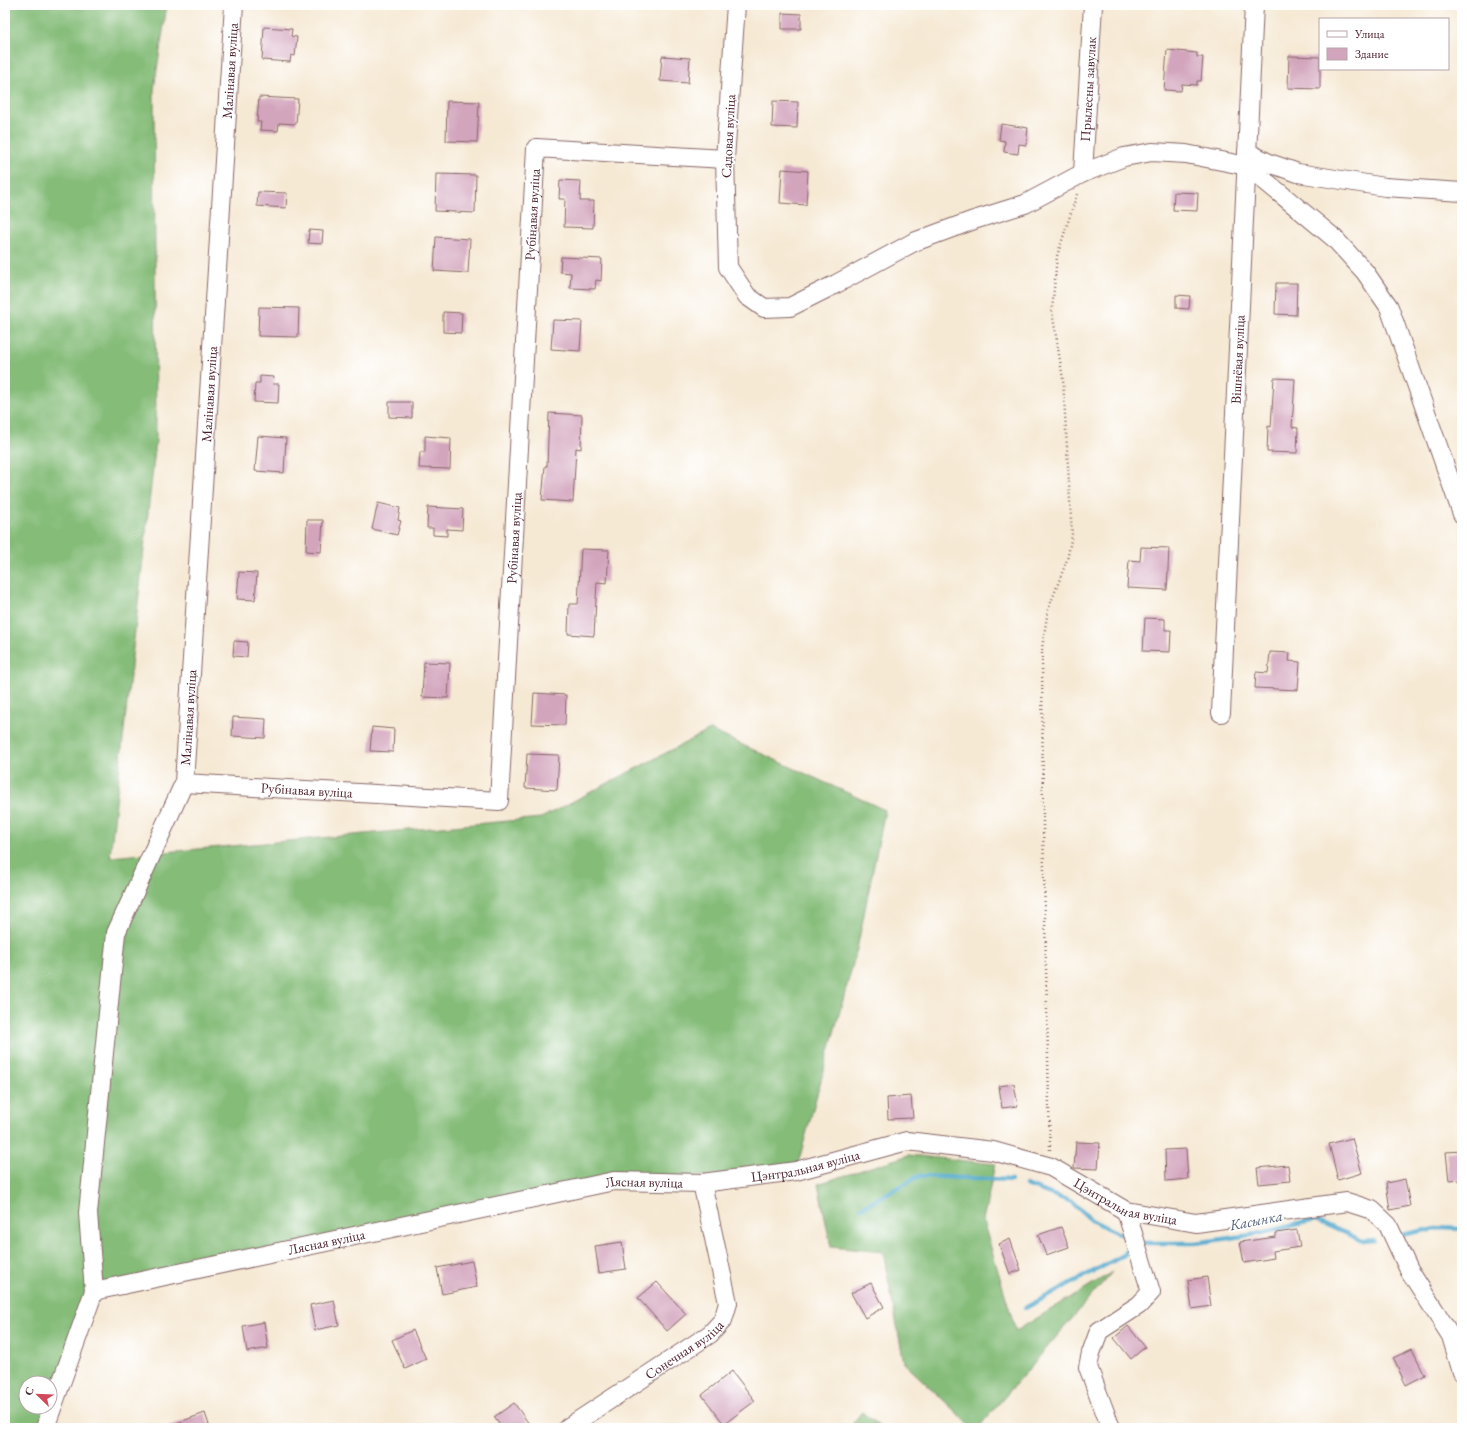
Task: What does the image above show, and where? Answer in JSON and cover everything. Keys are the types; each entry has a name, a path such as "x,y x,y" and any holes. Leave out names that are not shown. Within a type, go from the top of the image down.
{"street":[{"name":"Малінавая вуліца","path":"184,783 234,5"},
{"name":"Садовая вуліца","path":"736,5 725,159 728,267 747,296 764,308 790,307 914,242 974,220 1025,204 1083,173"},
{"name":"Прылесны завулак","path":"1083,173 1093,5"},
{"name":"Вішнёвая вуліца","path":"1221,713 1254,5"},
{"name":"Рубінавая вуліца","path":"184,783 499,801 536,148 725,159"},
{"path":"1083,173 1124,157 1152,152 1247,159 1269,163 1298,173 1385,187 1462,192"},
{"path":"1247,159 1334,238 1365,272 1389,307 1462,514"},
{"path":"45,1428 94,1291 88,1213 116,933 184,783"},
{"name":"Цэнтральная вуліца","path":"702,1183 796,1171 907,1141 993,1151 1051,1167 1126,1211 1196,1223 1347,1202 1372,1210 1388,1225 1409,1270 1451,1336 1462,1372"},
{"name":"Лясная вуліца","path":"94,1291 614,1180 702,1183"},
{"name":"Сонечная вуліца","path":"567,1428 710,1334 723,1320 728,1303 702,1183"},
{"path":"1111,1428 1088,1367 1091,1353 1099,1331 1139,1305 1151,1292 1126,1211"}],"path":[{"path":"1051,1167 1043,825 1042,648 1048,610 1067,560 1072,535 1063,379 1052,312 1057,256 1083,173"}],"green space":[{"path":"5,5 167,5 154,89 156,440 110,857 541,818 710,730 885,810 857,949 796,1171 613,1181 94,1291 58,1392 58,1375 18,1375 18,1415 50,1415 45,1428 5,1428"},
{"path":"909,1155 995,1164 983,1221 1016,1331 1112,1272 978,1428 973,1428 904,1363 883,1252 831,1247 818,1184"},
{"path":"862,1412 881,1428 849,1428"}],"building":[{"path":"782,13 801,14 801,29 782,29"},
{"path":"264,27 292,29 291,36 297,37 295,56 291,55 290,62 262,60"},
{"path":"1167,50 1197,53 1197,57 1203,57 1201,81 1197,81 1197,85 1182,84 1181,91 1164,90"},
{"path":"662,56 690,58 688,83 660,81"},
{"path":"1289,56 1319,57 1320,89 1288,88"},
{"path":"259,97 298,99 296,124 279,123 278,131 260,130 261,122 257,122"},
{"path":"447,101 479,102 477,142 446,141"},
{"path":"773,101 798,102 797,128 772,127"},
{"path":"1001,124 1028,128 1026,145 1019,144 1018,154 1004,152 1005,141 999,140"},
{"path":"782,169 808,171 806,205 780,203"},
{"path":"436,174 476,175 475,213 435,211"},
{"path":"560,180 581,181 580,201 594,201 593,228 564,227 565,199 559,199"},
{"path":"258,192 287,193 286,208 257,206"},
{"path":"1174,192 1198,193 1197,211 1173,210"},
{"path":"309,230 323,231 322,244 308,243"},
{"path":"436,237 470,239 468,273 434,271"},
{"path":"561,257 602,259 601,281 596,280 595,289 570,288 571,273 560,272"},
{"path":"1276,283 1297,283 1296,315 1275,314"},
{"path":"1176,295 1190,296 1189,309 1176,308"},
{"path":"259,307 299,308 298,337 258,336"},
{"path":"443,312 462,313 461,333 443,332"},
{"path":"553,320 582,321 580,351 551,349"},
{"path":"260,376 274,377 273,384 279,384 278,403 254,402 255,383 260,383"},
{"path":"1274,378 1295,379 1292,427 1298,428 1297,453 1267,452 1268,426 1271,427"},
{"path":"389,402 412,402 412,418 389,417"},
{"path":"549,413 582,415 581,449 576,448 573,502 542,500 545,466 547,466"},
{"path":"258,436 286,438 284,473 255,471"},
{"path":"425,436 451,438 450,469 419,468 420,452 425,452"},
{"path":"378,503 400,508 398,520 401,521 397,535 372,529"},
{"path":"428,507 463,509 462,530 447,529 447,536 433,535 433,528 427,528"},
{"path":"307,520 323,520 321,552 306,551"},
{"path":"1141,547 1169,548 1167,590 1127,588 1129,560 1140,561"},
{"path":"581,549 609,550 607,583 597,582 594,636 568,634 569,604 578,604"},
{"path":"239,572 257,573 255,600 237,599"},
{"path":"1145,618 1165,619 1165,630 1171,630 1170,652 1143,651"},
{"path":"234,641 248,642 247,657 233,656"},
{"path":"1270,652 1290,653 1289,661 1300,662 1298,690 1255,688 1256,672 1268,673"},
{"path":"424,662 450,663 448,698 422,697"},
{"path":"534,693 566,695 565,725 532,724"},
{"path":"233,717 266,719 265,738 232,736"},
{"path":"372,727 394,729 393,752 370,751"},
{"path":"527,754 559,755 557,790 525,788"},
{"path":"1014,1084 1018,1106 1002,1108 999,1086"},
{"path":"911,1096 913,1118 888,1119 887,1098"},
{"path":"1352,1138 1362,1173 1338,1180 1329,1144"},
{"path":"1076,1142 1100,1143 1098,1169 1074,1168"},
{"path":"1186,1149 1188,1179 1166,1181 1165,1150"},
{"path":"1462,1151 1462,1180 1449,1181 1446,1152"},
{"path":"1288,1165 1290,1181 1259,1184 1257,1168"},
{"path":"1405,1179 1410,1206 1390,1210 1386,1183"},
{"path":"1061,1227 1069,1247 1046,1255 1038,1235"},
{"path":"1297,1230 1300,1247 1273,1251 1274,1258 1244,1263 1240,1242 1276,1237 1276,1233"},
{"path":"1010,1239 1021,1270 1010,1274 999,1244"},
{"path":"622,1242 626,1269 599,1273 595,1246"},
{"path":"472,1261 477,1287 442,1294 437,1268"},
{"path":"1207,1277 1211,1306 1192,1309 1188,1280"},
{"path":"657,1282 686,1314 667,1331 638,1298"},
{"path":"871,1283 884,1307 865,1318 851,1293"},
{"path":"334,1300 339,1325 315,1330 310,1305"},
{"path":"264,1322 268,1348 247,1352 243,1326"},
{"path":"1128,1326 1145,1347 1131,1359 1114,1338"},
{"path":"413,1330 426,1359 405,1369 392,1340"},
{"path":"1412,1349 1425,1375 1406,1385 1393,1358"},
{"path":"732,1371 755,1401 724,1424 702,1395"},
{"path":"514,1403 532,1428 502,1428 494,1417"},
{"path":"205,1413 210,1428 168,1428 168,1426"}],"waterway":[{"path":"861,1208 919,1176 1011,1180"},
{"path":"1026,1185 1072,1202 1091,1220 1130,1239"},
{"name":"Касынка","path":"1140,1243 1195,1243 1257,1234 1315,1220 1363,1241 1374,1240"},
{"name":"Касынка","path":"1401,1235 1436,1228 1462,1229"},
{"path":"1025,1308 1124,1255 1132,1244"}]}
